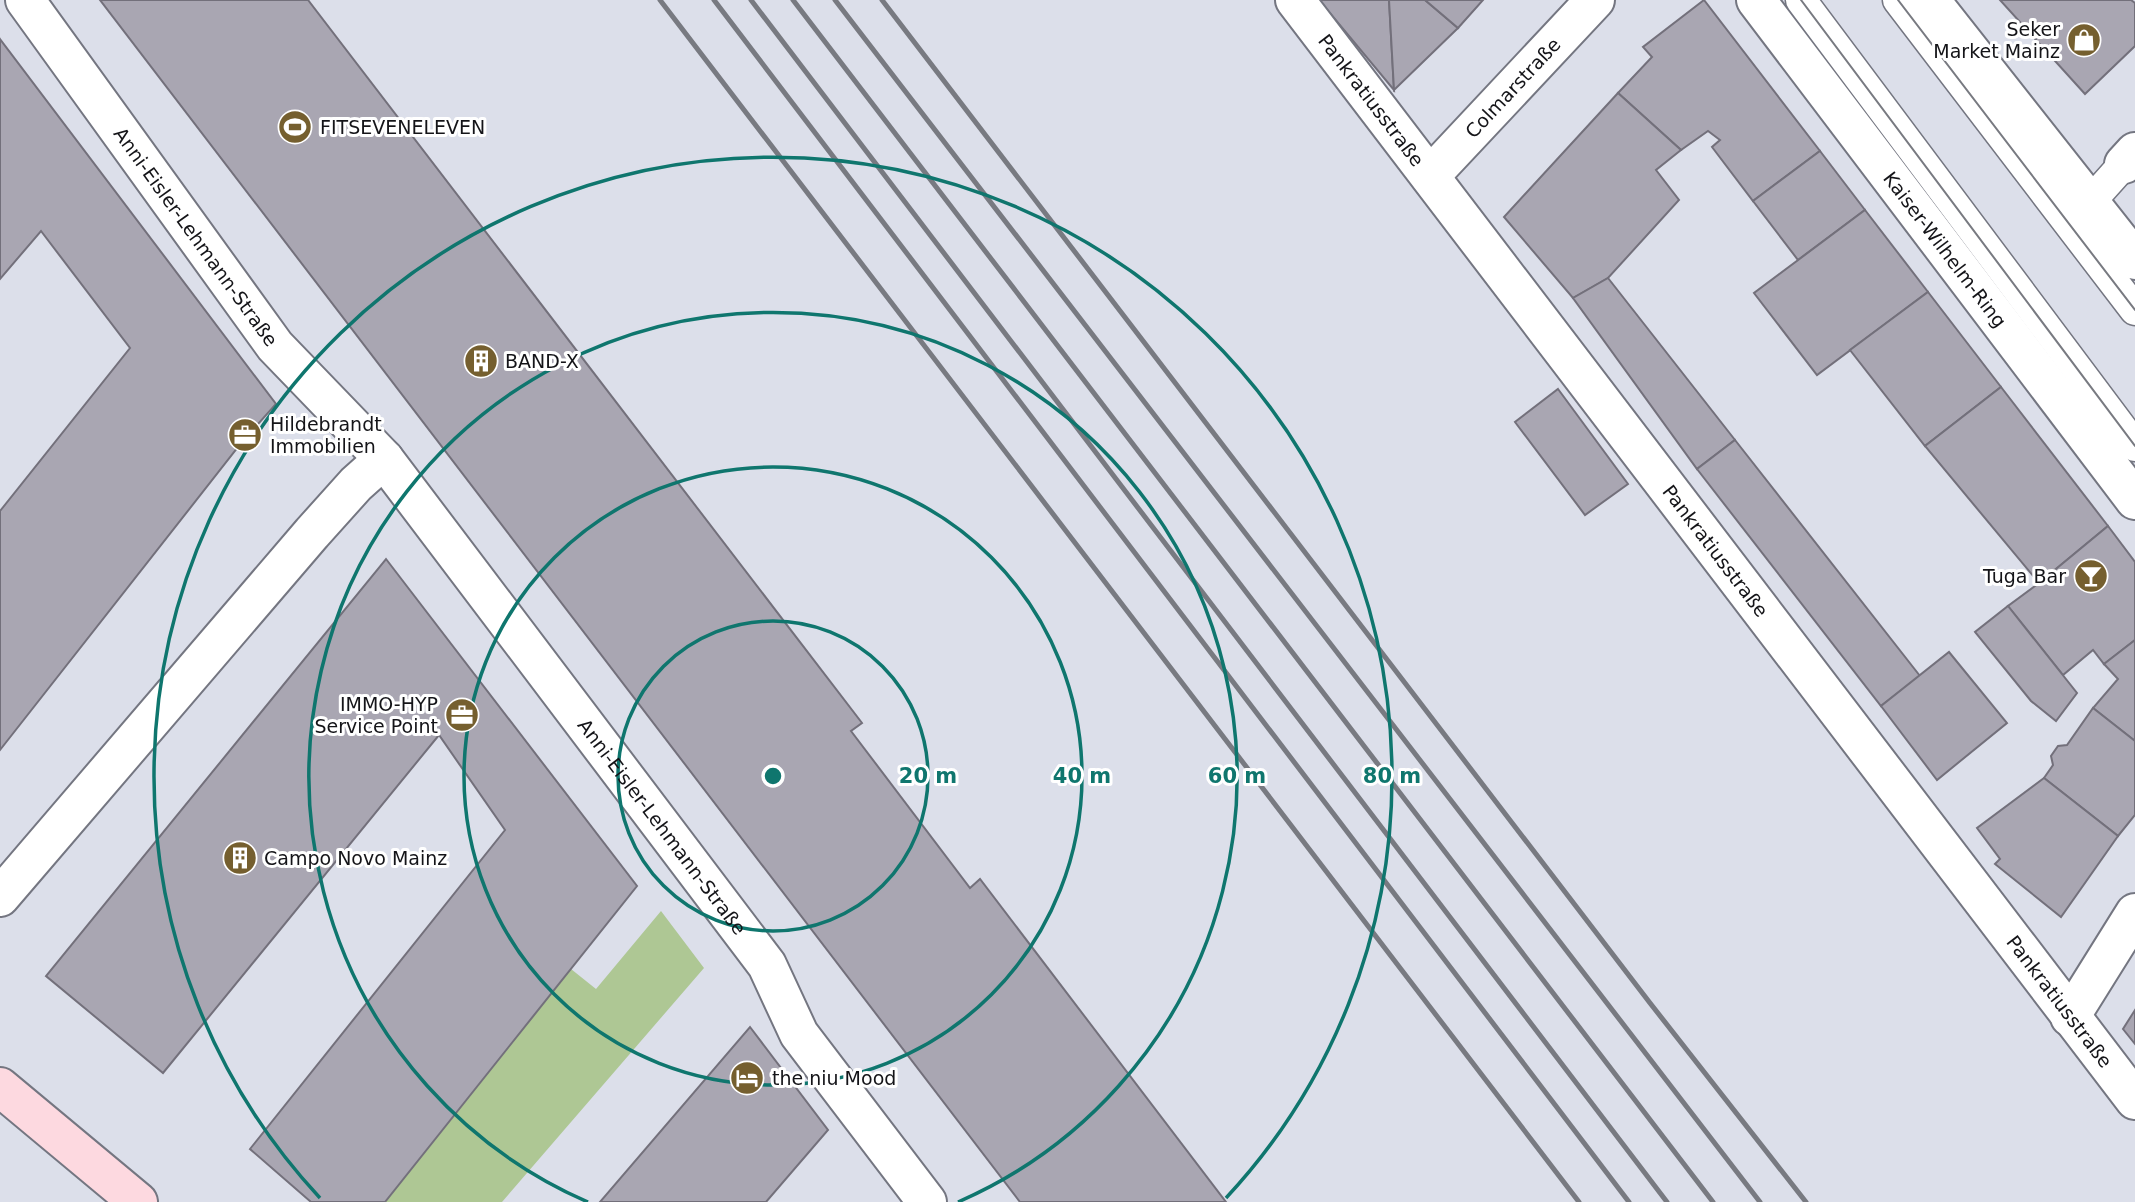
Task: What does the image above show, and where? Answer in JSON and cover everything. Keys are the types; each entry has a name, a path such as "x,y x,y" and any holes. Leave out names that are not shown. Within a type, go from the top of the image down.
{"main road":[{"path":"0,1087 138,1202"}],"street":[{"name":"Anni-Eisler-Lehmann-Straße","path":"25,0 275,346 384,459 767,965 799,1034 927,1202"},
{"name":"Pankratiusstraße","path":"1295,0 2135,1100"},
{"name":"Colmarstraße","path":"1430,176 1595,0"},
{"name":"Kaiser-Wilhelm-Ring","path":"1756,0 2135,500"},
{"path":"1930,0 2135,260"},
{"path":"0,897 325,518 384,459"},
{"path":"2070,1017 2135,913"}],"lane":[{"name":"Kaiser-Wilhelm-Ring","path":"1801,0 2135,446"},
{"path":"1898,0 2135,310"},
{"path":"2090,202 2130,158"}],"green space":[{"path":"661,911 704,968 502,1202 385,1202 571,969 596,989"}],"building":[{"name":"BAND-X","path":"100,0 308,0 862,723 851,731 970,888 980,879 1226,1202 1020,1202"},
{"path":"1319,0 1389,0 1394,90"},
{"path":"1389,0 1425,0 1458,28 1394,90"},
{"path":"1425,0 1483,0 1458,28"},
{"path":"1704,0 1820,151 1753,201 1712,147 1720,140 1708,131 1681,150 1618,93 1652,57 1643,47"},
{"path":"2000,0 2131,0 2135,3 2135,46 2085,94"},
{"path":"0,39 276,404 242,442 0,750 0,511 130,348 41,231 0,279"},
{"path":"1618,93 1681,150 1656,170 1679,200 1608,278 1573,298 1504,217"},
{"path":"1820,151 1865,210 1798,260 1753,201"},
{"path":"1865,210 1928,292 1817,375 1754,293"},
{"path":"1608,278 1735,440 1697,469 1573,298"},
{"path":"1928,292 2001,387 1925,446 1850,350"},
{"path":"2001,387 2108,526 2039,583 1925,446"},
{"path":"1558,389 1628,484 1585,515 1515,422"},
{"path":"1735,440 1920,676 1881,706 1697,469"},
{"path":"2108,526 2135,562 2135,640 2104,664 2093,650 2063,675 2008,606"},
{"name":"Campo Novo Mainz","path":"386,559 637,886 385,1202 311,1202 250,1149 505,830 439,735 163,1073 46,976"},
{"path":"2008,606 2077,693 2056,721 2031,701 1975,632"},
{"path":"2135,640 2135,741 2093,708 2118,679 2104,664"},
{"path":"1949,652 2007,723 1937,780 1881,706"},
{"path":"2093,708 2135,741 2135,815 2118,836 2044,778 2053,765 2051,756 2058,746 2067,745"},
{"path":"2044,778 2118,836 2061,917 1995,864 2000,859 1977,828"},
{"path":"2135,1010 2135,1044 2123,1029"},
{"name":"the niu Mood","path":"750,1027 828,1130 766,1202 600,1202"}],"tram line":[{"path":"1801,0 2135,446"},
{"path":"1898,0 2135,310"}],"railway":[{"path":"660,0 1579,1202"},
{"path":"714,0 1629,1202"},
{"path":"751,0 1667,1202"},
{"path":"793,0 1713,1202"},
{"path":"835,0 1760,1202"},
{"path":"882,0 1650,1003 1806,1202"}],"place":[{"name":"Seker Market Mainz","path":"2084,40"},
{"name":"FITSEVENELEVEN","path":"295,127"},
{"name":"BAND-X","path":"481,361"},
{"name":"Hildebrandt Immobilien","path":"245,435"},
{"name":"Tuga Bar","path":"2091,576"},
{"name":"IMMO-HYP Service Point","path":"462,715"},
{"name":"Campo Novo Mainz","path":"240,858"},
{"name":"the niu Mood","path":"747,1078"}]}
